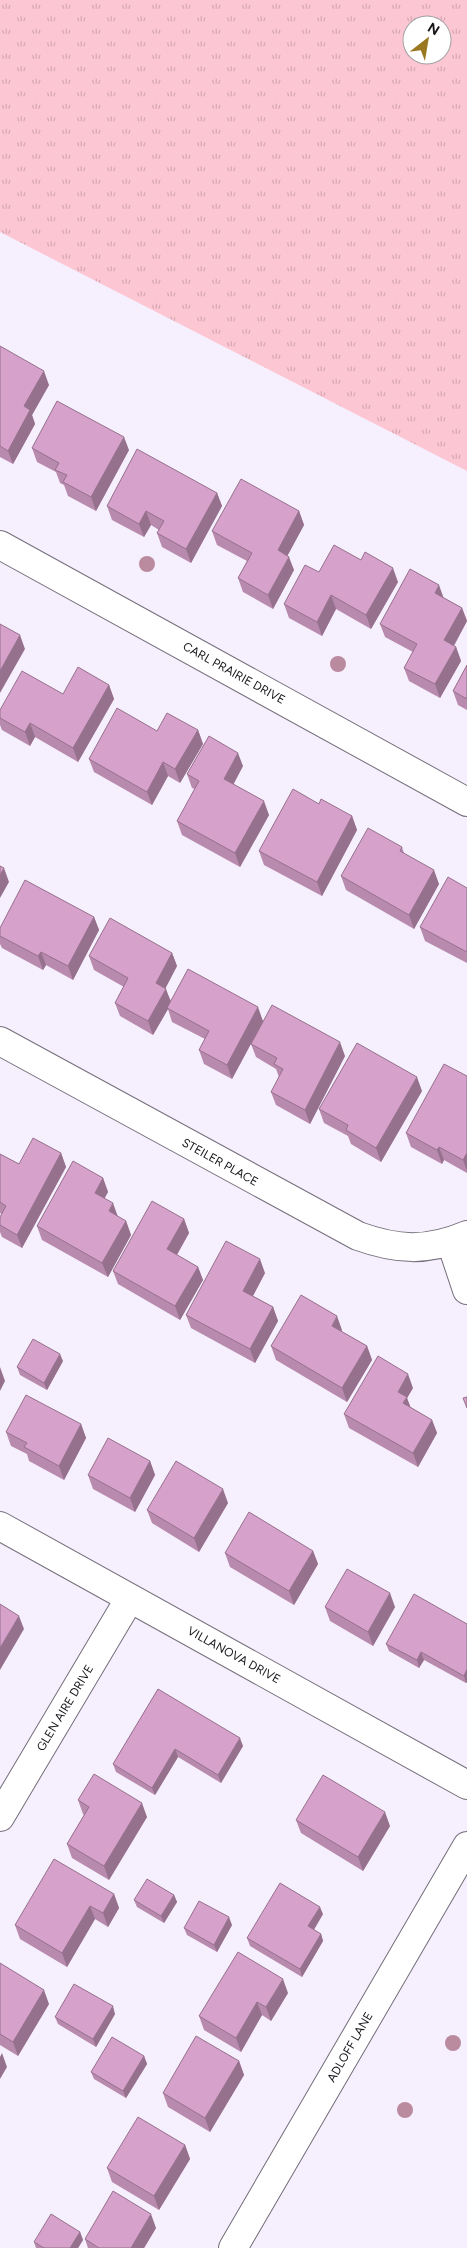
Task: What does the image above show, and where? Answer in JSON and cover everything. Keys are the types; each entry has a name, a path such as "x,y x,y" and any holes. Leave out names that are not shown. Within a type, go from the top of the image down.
{"street":[{"name":"CARL PRAIRIE DRIVE","path":"0,545 467,802"},
{"name":"STEILER PLACE","path":"0,1041 358,1236 382,1244 407,1248 459,1239"},
{"path":"459,1239 467,1290"},
{"name":"VILLANOVA DRIVE","path":"0,1526 467,1785"},
{"name":"GLEN AIRE DRIVE","path":"0,1817 130,1598"},
{"name":"ADLOFF LANE","path":"233,2248 467,1846"}],"green space":[{"path":"0,0 467,0 467,471 0,232"}],"building":[{"path":"0,346 44,371 24,406 30,410 8,451 0,446"},
{"path":"57,401 124,437 91,497 63,482 67,475 55,470 59,463 32,448"},
{"path":"137,449 217,493 186,549 157,533 164,521 146,511 139,524 107,506"},
{"path":"241,479 299,511 278,550 289,557 268,595 238,578 252,553 212,531"},
{"path":"334,545 361,560 365,552 393,568 366,615 331,595 317,622 284,604 305,565 319,572"},
{"path":"410,569 439,585 435,593 462,608 444,640 456,647 435,684 404,668 417,644 380,624"},
{"path":"0,624 20,635 0,671"},
{"path":"467,665 467,699 453,691"},
{"path":"78,667 109,685 73,748 30,723 25,732 0,718 0,710 22,671 63,694"},
{"path":"117,708 157,731 167,713 198,730 175,769 163,762 147,792 89,759"},
{"path":"209,736 238,753 224,779 264,801 235,853 177,821 199,781 187,774"},
{"path":"293,789 319,804 321,799 352,816 317,882 259,851"},
{"path":"368,828 402,847 400,851 434,870 409,915 341,876"},
{"path":"0,866 4,868 0,875"},
{"path":"448,877 467,888 467,952 420,927"},
{"path":"25,880 94,917 68,966 41,952 38,956 0,936 0,928"},
{"path":"110,918 172,953 156,983 166,989 148,1021 115,1003 128,978 89,956"},
{"path":"188,969 258,1007 227,1065 199,1050 209,1031 167,1008"},
{"path":"272,1005 340,1042 305,1110 271,1092 283,1069 274,1064 277,1058 251,1044"},
{"path":"357,1043 417,1077 376,1148 346,1130 348,1125 319,1109"},
{"path":"444,1064 467,1076 467,1153 463,1160 439,1147 437,1150 406,1133"},
{"path":"33,1138 61,1153 17,1235 0,1225 0,1217 6,1206 0,1202 0,1154 19,1164"},
{"path":"73,1161 103,1178 95,1193 113,1203 109,1211 126,1221 102,1263 37,1226"},
{"path":"152,1201 184,1219 167,1249 198,1267 175,1306 113,1271"},
{"path":"226,1241 260,1259 243,1291 273,1307 250,1349 186,1315"},
{"path":"301,1295 337,1316 332,1326 367,1346 342,1388 271,1346"},
{"path":"33,1339 60,1354 44,1383 17,1367"},
{"path":"378,1356 408,1374 398,1392 407,1397 403,1403 432,1420 413,1453 344,1414"},
{"path":"26,1395 81,1424 59,1466 24,1447 27,1443 6,1432"},
{"path":"467,1397 467,1408 463,1398"},
{"path":"108,1438 150,1461 130,1498 88,1475"},
{"path":"176,1461 223,1489 194,1538 147,1510"},
{"path":"249,1512 313,1551 289,1591 225,1553"},
{"path":"347,1569 390,1593 368,1632 325,1607"},
{"path":"414,1594 467,1624 467,1669 464,1676 421,1652 417,1660 386,1644"},
{"path":"0,1604 19,1616 0,1648"},
{"path":"158,1689 240,1738 218,1775 175,1749 152,1788 113,1764"},
{"path":"94,1774 142,1803 104,1866 67,1844 89,1807 78,1800"},
{"path":"323,1775 385,1812 358,1857 296,1820"},
{"path":"54,1859 114,1894 103,1913 90,1906 62,1953 15,1925"},
{"path":"147,1879 174,1895 161,1916 134,1900"},
{"path":"280,1883 320,1907 308,1926 321,1934 300,1969 247,1938"},
{"path":"199,1901 229,1917 214,1945 184,1928"},
{"path":"238,1952 283,1979 266,2007 257,2002 236,2038 199,2016"},
{"path":"0,1963 44,1990 13,2042 0,2034"},
{"path":"74,1984 113,2006 93,2039 55,2017"},
{"path":"196,2036 239,2061 205,2118 163,2093"},
{"path":"112,2037 144,2056 123,2091 91,2072"},
{"path":"138,2117 185,2145 154,2196 107,2168"},
{"path":"113,2191 151,2214 131,2248 99,2248 85,2239"},
{"path":"51,2214 80,2232 70,2248 44,2248 34,2242"}]}
